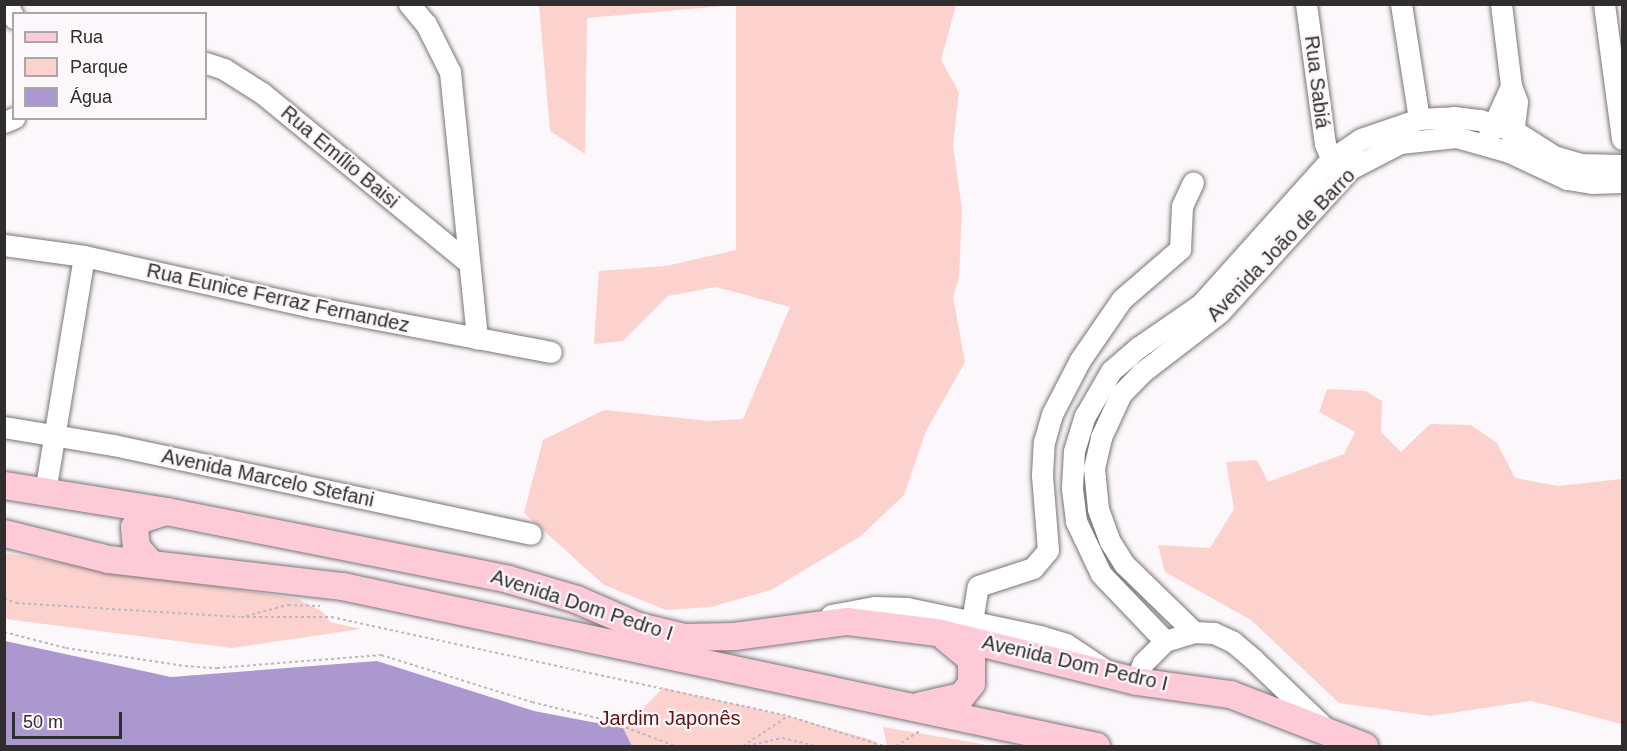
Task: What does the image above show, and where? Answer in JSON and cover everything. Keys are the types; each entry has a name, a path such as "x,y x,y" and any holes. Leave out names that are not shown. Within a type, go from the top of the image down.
{"main road":[{"name":"Avenida Dom Pedro I","path":"4,485 166,511 508,579 576,599 638,626 684,637 769,632 847,621 937,632 1124,678 1230,694 1364,747"},
{"path":"151,564 136,547 134,526 141,519 166,511"},
{"name":"Avenida Dom Pedro I","path":"4,533 108,559 342,586 1096,747"},
{"path":"910,706 950,701 961,696 970,683 971,658 937,632"}],"street":[{"path":"409,4 426,24 450,72 477,339"},
{"name":"Rua Sabiá","path":"1306,4 1336,168"},
{"path":"1401,4 1419,119"},
{"path":"1501,4 1511,86 1517,102 1513,142"},
{"path":"1604,4 1623,140"},
{"name":"Rua Emílio Baisi","path":"207,63 224,69 262,93 468,262"},
{"path":"1489,133 1511,86"},
{"name":"Avenida João de Barro","path":"1194,632 1151,594 1110,542 1098,509 1095,468 1101,437 1121,394 1141,373 1219,313 1361,139 1419,119 1454,117 1513,142 1580,164 1623,165"},
{"name":"Avenida João de Barro","path":"1165,641 1101,574 1076,521 1072,488 1074,451 1085,416 1111,371 1215,291 1336,168 1400,143 1489,133"},
{"name":"Avenida João de Barro","path":"1513,142 1567,179 1592,183 1623,182"},
{"path":"972,622 978,586 1033,568 1048,550 1042,475 1044,442 1052,414 1080,360 1122,299 1180,249 1182,206 1193,182"},
{"name":"Rua Eunice Ferraz Fernandez","path":"4,245 84,256 477,339 551,352"},
{"path":"45,492 84,256"},
{"name":"Avenida Marcelo Stefani","path":"4,427 55,435 531,534"},
{"path":"4,547 56,558 108,559"},
{"path":"769,632 849,610 875,607 908,608 1066,644 1124,678 1165,641 1194,632 1214,633 1233,642 1333,736"}],"path":[{"path":"4,598 16,603 241,617 331,617 788,716 884,747"},
{"path":"241,617 288,605 327,606"},
{"path":"4,632 66,648 185,666 217,668 381,655 532,702 609,721 675,747"},
{"path":"745,747 788,716"},
{"path":"745,747 782,738 816,747"}],"green space":[{"path":"539,5 736,5 587,18 585,154 550,131"},
{"path":"736,5 956,5 941,60 959,92 953,145 962,210 959,278 953,297 965,362 926,431 904,495 861,536 771,590 711,607 666,610 604,585 524,513 543,440 604,410 709,421 743,419 790,307 716,287 668,296 623,341 594,344 599,271 666,266 736,250"},
{"path":"1327,389 1366,391 1382,401 1381,432 1401,452 1430,424 1471,425 1497,443 1515,478 1558,486 1622,479 1622,724 1531,701 1431,716 1339,703 1251,620 1165,572 1158,545 1210,548 1234,509 1226,462 1257,460 1268,482 1344,454 1355,432 1319,412"},
{"path":"4,553 298,599 323,612 330,622 361,629 232,648 13,620 5,618"},
{"name":"Jardim Japonês","path":"663,688 788,716 872,740 881,746 632,746 623,728"},
{"path":"883,727 993,746 887,746"}],"water":[{"path":"5,641 171,677 377,661 534,711 623,728 632,746 5,746"}]}
